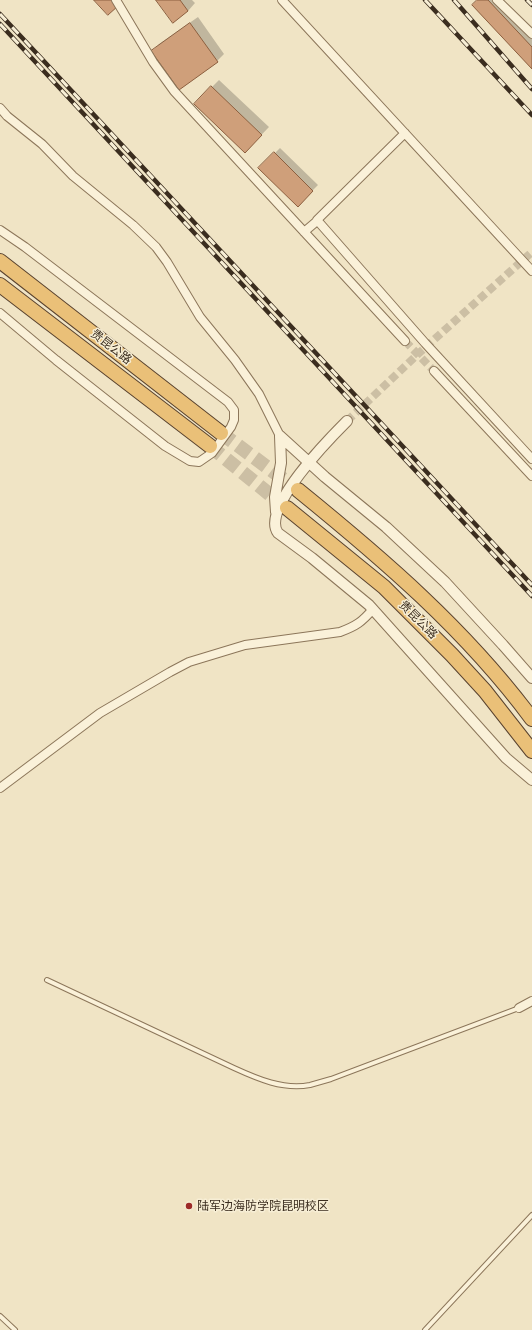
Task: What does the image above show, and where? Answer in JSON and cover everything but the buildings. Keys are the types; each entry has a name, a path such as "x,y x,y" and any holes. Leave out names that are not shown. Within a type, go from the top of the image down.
{"highway":[{"name":"贵昆公路","path":"0,261 221,433"},
{"name":"贵昆公路","path":"0,285 210,446"},
{"name":"贵昆公路","path":"298,490 379,557 431,605 488,664 531,717"},
{"name":"贵昆公路","path":"282,510 384,586 485,691 531,750"}],"street":[{"path":"116,0 153,62 174,91 405,341"},
{"path":"282,0 532,270"},
{"path":"497,0 532,34"},
{"path":"0,108 7,116 42,144 74,176 133,225 156,247 167,262 200,317 235,360 259,394 280,436 325,477 386,527 446,582 532,678"},
{"path":"304,232 317,221 405,133"},
{"path":"317,221 425,343 532,459"},
{"path":"0,230 25,247 228,402 234,410 234,420 231,427 212,453 199,462 190,461 165,446 56,360 0,312"},
{"path":"434,371 532,476"},
{"path":"347,421 308,461 274,524 275,529 278,533 312,558 373,609 506,758 532,780"},
{"path":"280,436 281,463 275,497 282,510"},
{"path":"0,788 100,713 189,662 245,645 340,632 354,628 373,609"},
{"path":"520,1008 532,1002"}],"lane":[{"path":"47,980 234,1068 265,1081 290,1086 310,1085 331,1078 520,1008"},
{"path":"425,1330 532,1216"},
{"path":"0,1316 15,1330"}],"tunnel":[{"path":"347,421 418,354 532,252"},
{"path":"405,341 434,371"},
{"path":"221,433 298,490"},
{"path":"210,446 284,506"}],"railway":[{"path":"425,0 532,115"},
{"path":"454,0 532,89"},
{"path":"527,0 532,5"},
{"path":"0,14 532,585"},
{"path":"0,24 532,596"}],"place":[{"name":"陆军边海防学院昆明校区","path":"189,1206"}]}
